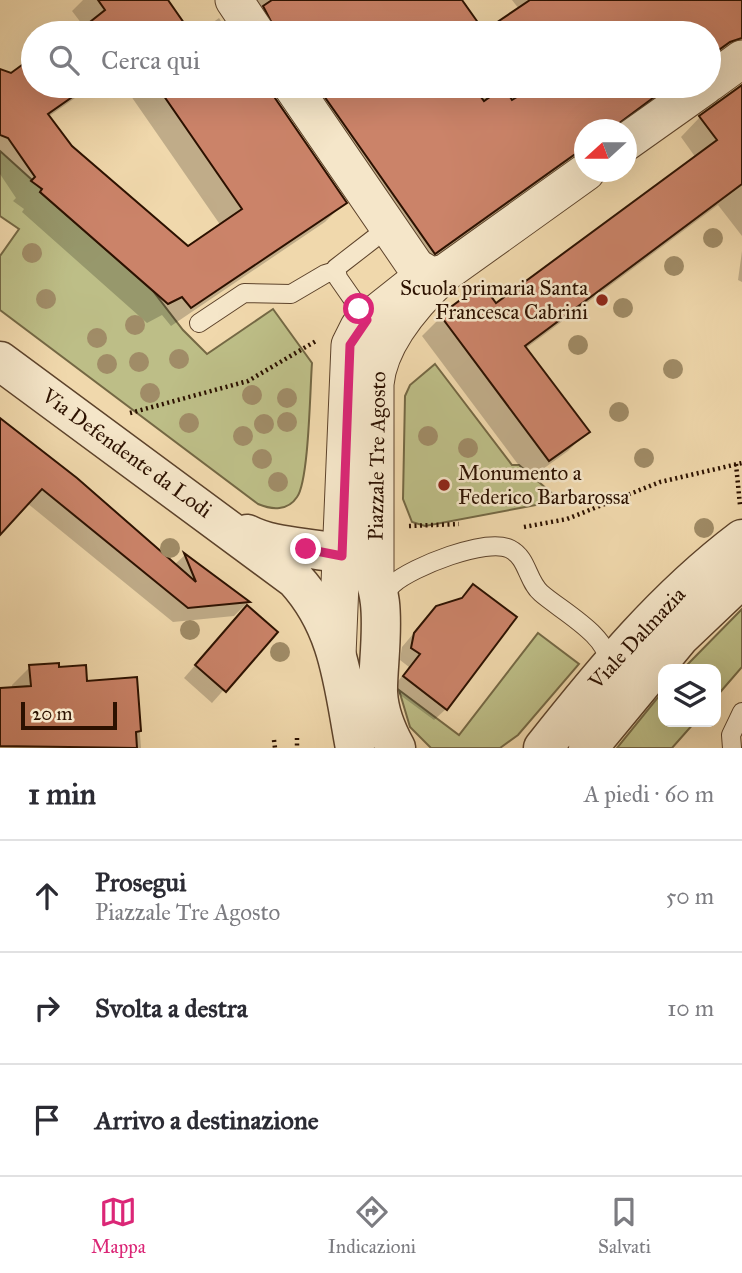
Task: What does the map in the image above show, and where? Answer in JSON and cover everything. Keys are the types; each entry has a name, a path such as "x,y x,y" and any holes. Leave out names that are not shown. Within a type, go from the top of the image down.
{"street":[{"path":"721,74 742,59"},
{"path":"300,98 394,236 430,270 574,180"},
{"path":"637,134 687,98"},
{"name":"Piazzale Tre Agosto","path":"378,589 358,505 350,345 363,314 416,282 419,276 430,270"},
{"name":"Piazzale Tre Agosto","path":"337,655 342,556 358,505 376,368 385,345 429,288 430,270"},
{"name":"Via Defendente da Lodi","path":"0,361 220,520"},
{"path":"278,543 306,541 324,533 358,505"},
{"path":"220,520 253,537 358,561 378,589 378,693 381,714 396,748"},
{"path":"220,520 295,579 309,594 331,632 355,748"},
{"name":"Viale Dalmazia","path":"543,748 605,671 685,587 742,539"},
{"name":"Viale Dalmazia","path":"588,748 680,637 742,578"}],"lane":[{"path":"199,323 244,293 291,294 335,271 339,264 376,237 394,236"},
{"path":"335,271 378,340 376,368"},
{"path":"378,589 459,553 496,546 509,548 518,555 539,592 600,640 608,655 605,671"},
{"path":"732,748 731,735 742,712"}],"path":[{"path":"119,416 248,380 363,314"},
{"path":"519,527 539,526 567,519 660,482 739,463 742,513"},
{"path":"358,505 394,506 397,518 404,526 462,524"},
{"path":"297,738 298,748"},
{"path":"274,740 275,748"}],"green space":[{"path":"0,151 42,189 40,192 153,291 183,330 207,354 273,309 312,363 304,473 301,488 293,502 279,508 258,504 0,310 0,256 19,229 0,216"},
{"path":"435,364 512,465 519,465 554,495 552,502 425,526 412,522 403,499 405,396 410,385"},
{"path":"742,609 742,667 721,691 721,664 688,664"},
{"path":"538,633 579,664 518,735 500,748 431,748 410,727 399,690 459,735"},
{"path":"658,697 658,727 691,727 672,748 617,748"}],"building":[{"path":"98,0 168,0 183,21 91,21 105,10"},
{"path":"272,0 462,0 477,21 271,21 263,6"},
{"path":"530,0 742,0 742,38 721,48 721,21 499,21"},
{"path":"21,66 21,98 71,98 48,114 72,146 188,246 242,209 165,98 275,98 347,203 191,308 182,297 168,304 40,192 42,189 31,181 35,177 8,138 0,135 0,69 11,73"},
{"path":"742,85 742,184 525,346 590,432 549,461 440,315 482,284 496,303 717,140 699,116"},
{"path":"325,98 482,98 484,101 488,98 653,98 625,119 574,119 574,155 435,254"},
{"path":"0,418 77,478 196,582 184,553 250,602 188,608 42,489 0,535"},
{"path":"473,584 517,617 447,710 403,676 420,654 411,648 414,633 436,606 462,598"},
{"path":"247,605 278,632 226,692 195,665"},
{"path":"59,663 59,667 86,665 87,681 137,677 141,731 136,732 137,748 0,746 0,688 31,686 29,665"}],"place":[{"name":"Scuola primaria Santa Francesca Cabrini","path":"602,300"},
{"name":"Monumento a Federico Barbarossa","path":"444,485"}],"route":[{"path":"306,549 342,556 350,345 359,327 367,320 359,309"}]}
